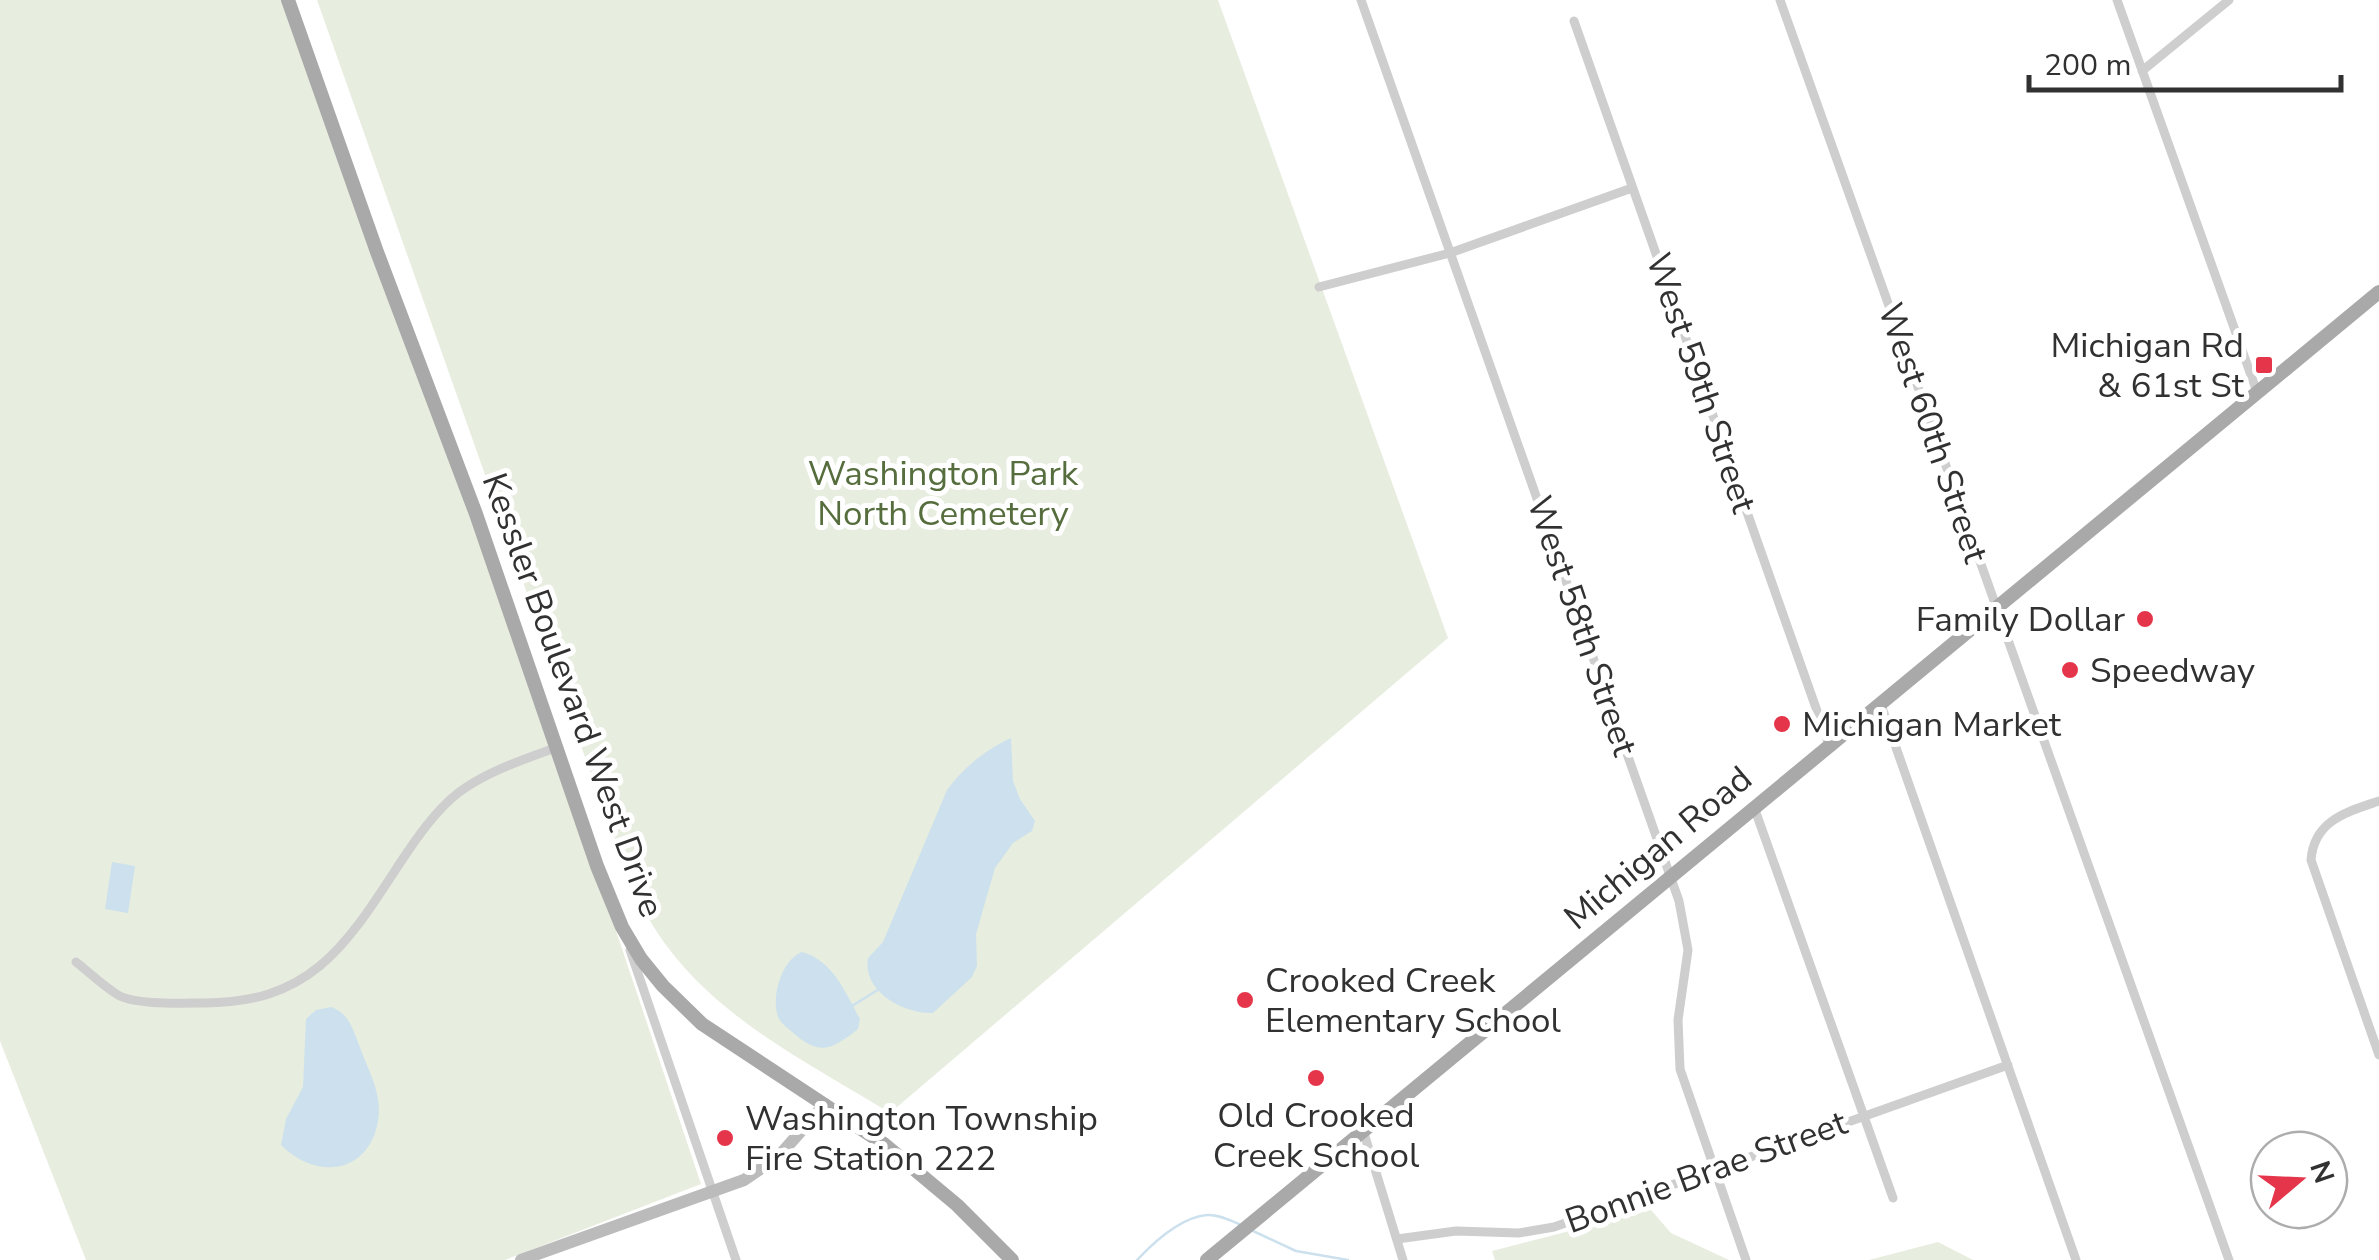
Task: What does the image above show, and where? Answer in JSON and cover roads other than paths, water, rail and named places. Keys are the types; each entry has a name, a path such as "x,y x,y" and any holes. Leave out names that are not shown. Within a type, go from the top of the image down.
{"main road":[{"name":"Kessler Boulevard West Drive","path":"288,0 622,927 663,986 702,1024 825,1104 918,1171 1012,1260"},
{"name":"Michigan Road","path":"1206,1260 2379,292"}],"street":[{"name":"West 58th Street","path":"1360,0 1683,915 1688,950 1678,1020 1678,1059 1746,1260"},
{"name":"West 60th Street","path":"1780,0 2228,1260"},
{"path":"2117,0 2257,392"},
{"path":"2142,71 2229,0"},
{"name":"West 59th Street","path":"1574,21 1829,745"},
{"path":"1319,286 1450,252 1632,188"},
{"path":"1880,702 2076,1260"},
{"path":"76,962 121,998 216,1004 260,998 282,990 322,967 352,937 419,834 458,794 514,762 555,748"},
{"path":"2379,801 2332,819 2316,838 2311,860 2375,1033 2379,1055"},
{"path":"1754,808 1893,1198"},
{"path":"622,927 736,1260"},
{"name":"Bonnie Brae Street","path":"1398,1239 1468,1230 1538,1231 2008,1065"},
{"path":"521,1260 744,1180 778,1157 825,1104"},
{"path":"1363,1130 1401,1255"}],"water":[{"path":"1011,738 1013,781 1035,821 1032,831 1013,843 995,868 976,934 977,966 972,977 933,1013 910,1010 878,991 868,970 868,958 883,942 947,790 976,760"},
{"path":"112,862 135,866 128,913 105,909"},
{"path":"802,952 830,970 860,1019 858,1029 832,1046 809,1044 778,1016 776,996 781,978 789,962"},
{"path":"331,1007 343,1014 353,1031 375,1087 379,1110 376,1130 358,1158 329,1167 313,1165 281,1145 286,1119 303,1087 306,1019 316,1010"}],"waterway":[{"path":"852,1006 879,989"},
{"path":"1137,1260 1187,1220 1215,1215 1239,1224"},
{"path":"1251,1230 1296,1251 1348,1260"}],"place":[{"name":"Michigan Rd & 61st St","path":"2264,365"},
{"name":"Family Dollar","path":"2145,619"},
{"name":"Speedway","path":"2070,670"},
{"name":"Michigan Market","path":"1782,724"},
{"name":"Crooked Creek Elementary School","path":"1245,1000"},
{"name":"Old Crooked Creek School","path":"1316,1078"},
{"name":"Washington Township Fire Station 222","path":"725,1138"}],"park label":[{"name":"Washington Park North Cemetery","path":"943,493"}]}
